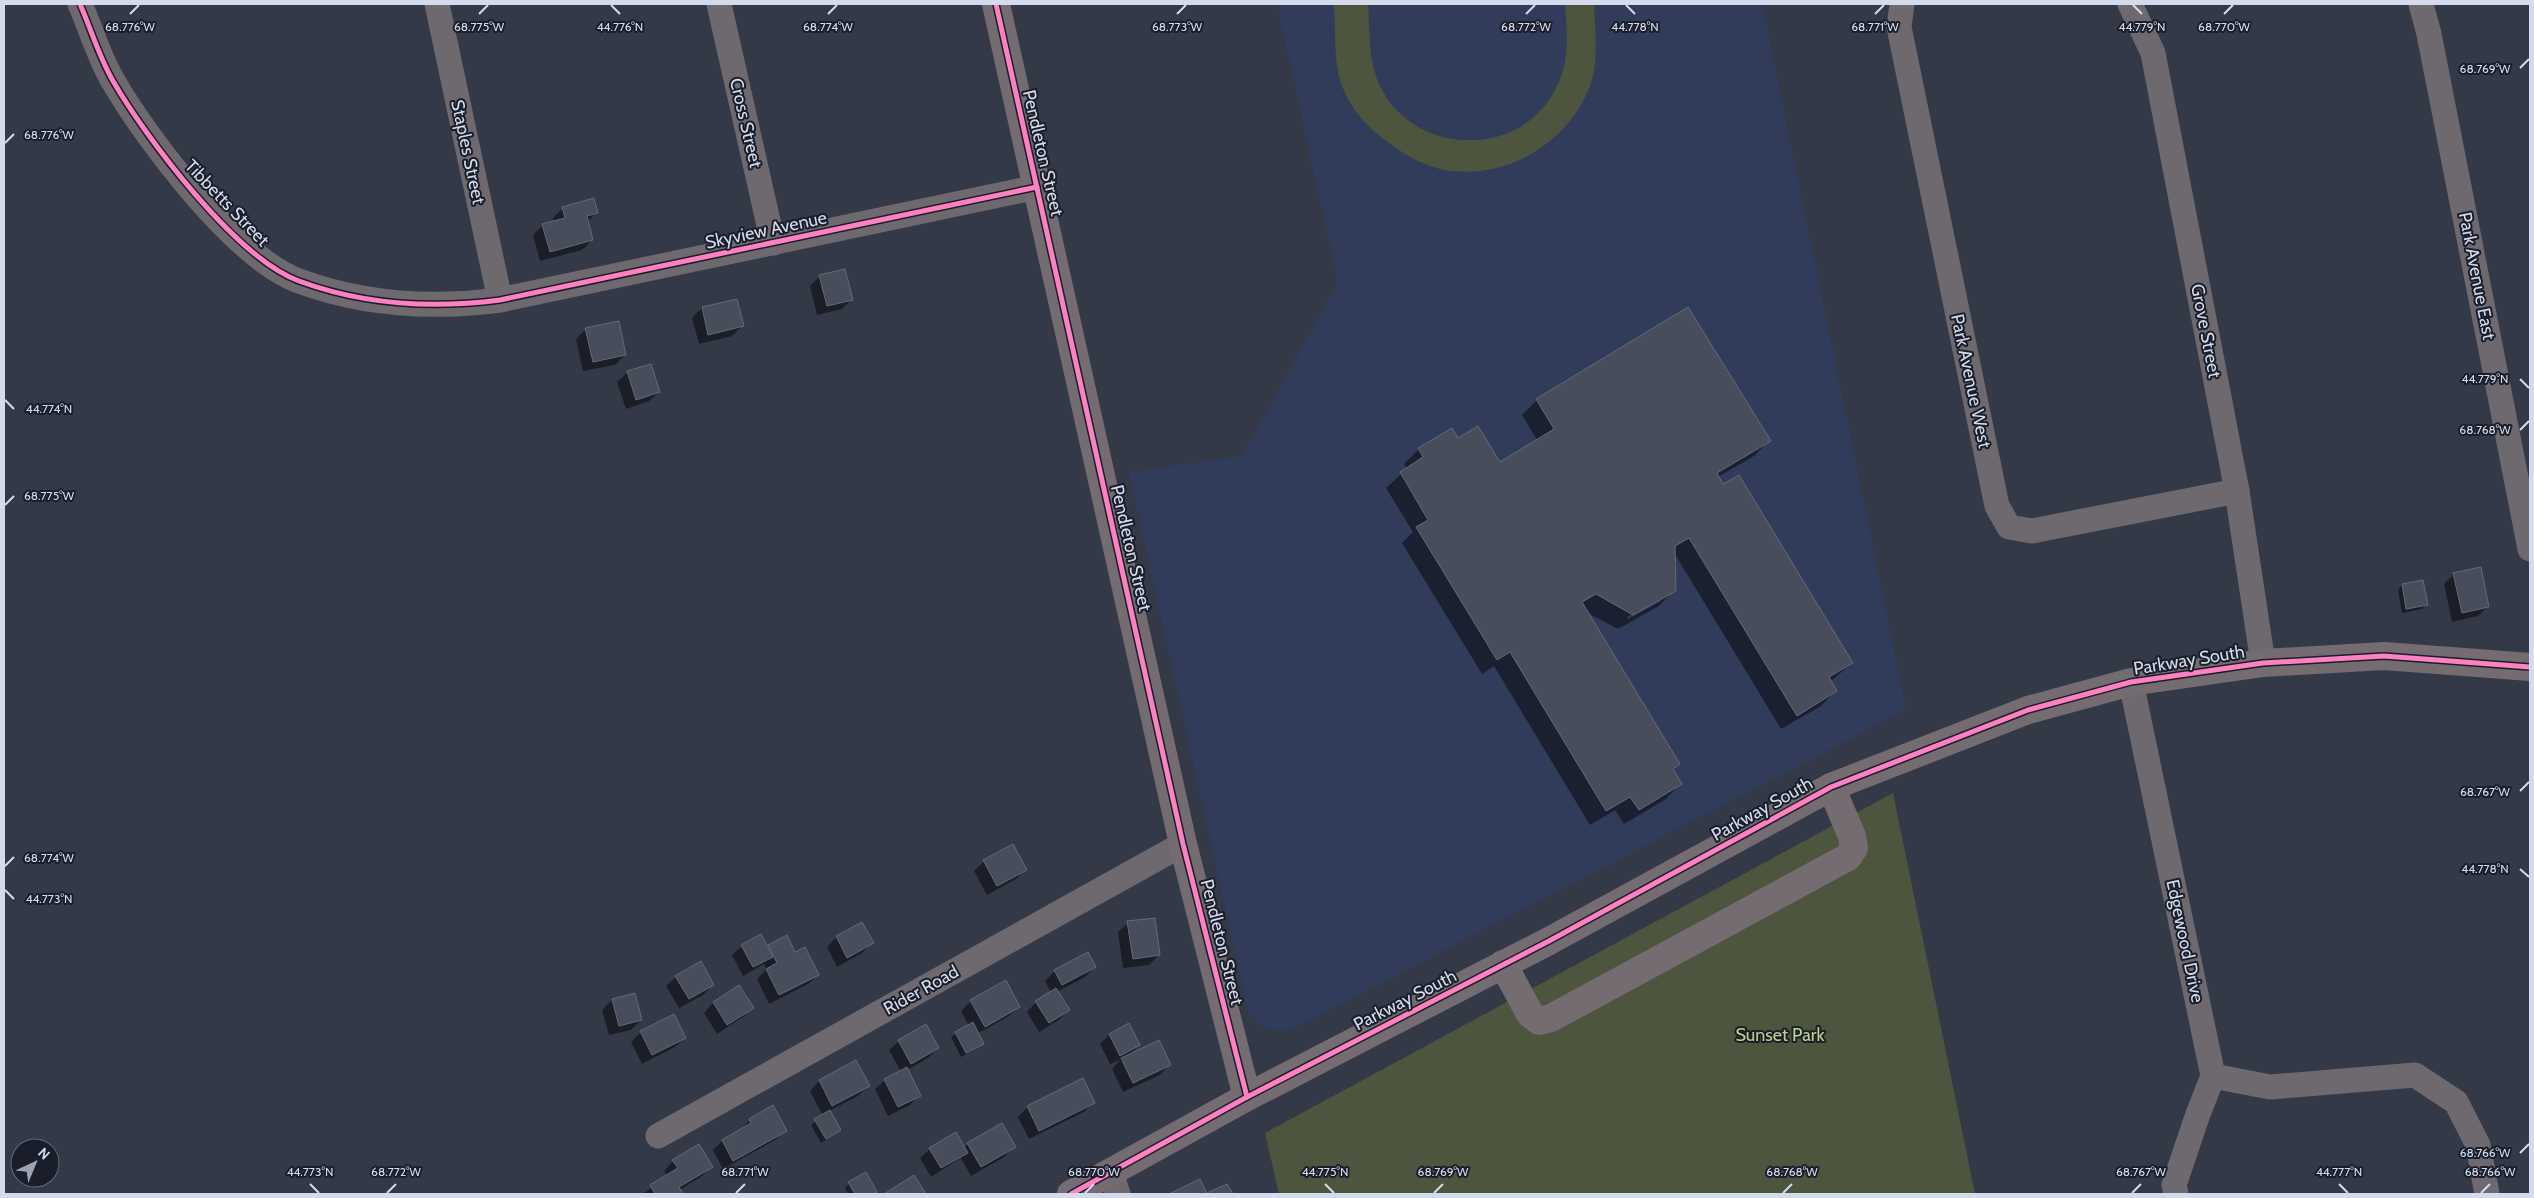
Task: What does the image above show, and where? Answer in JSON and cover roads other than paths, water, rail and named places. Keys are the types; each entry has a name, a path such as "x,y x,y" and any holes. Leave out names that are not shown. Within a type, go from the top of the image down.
{"street":[{"name":"Tibbetts Street","path":"80,4 112,79 159,150 254,255 297,280 357,297 415,306 461,305 500,300"},
{"name":"Staples Street","path":"437,4 500,300"},
{"name":"Cross Street","path":"719,4 773,243"},
{"name":"Pendleton Street","path":"996,4 1183,844 1247,1097"},
{"name":"Park Avenue West","path":"1902,4 1899,27 1997,506 2008,527 2032,531 2237,491"},
{"name":"Grove Street","path":"2130,4 2153,53 2237,491 2263,662"},
{"name":"Park Avenue East","path":"2421,4 2429,34 2530,549"},
{"name":"Skyview Avenue","path":"500,300 1037,187"},
{"name":"Parkway South","path":"1071,1194 1114,1184 1247,1097 1503,964 1831,787 2028,710 2131,682 2263,662 2384,656 2530,667"},
{"name":"Edgewood Drive","path":"2131,682 2214,1076"},
{"path":"1503,964 1530,1014 1539,1021 1551,1018 1848,857 1854,848 1852,836 1831,787"},
{"name":"Rider Road","path":"658,1136 1183,844"},
{"path":"2176,1194 2174,1185 2198,1114 2214,1076 2270,1087 2415,1075 2456,1102 2478,1145 2487,1194"}],"park label":[{"name":"Sunset Park","path":"1780,1035"}]}
